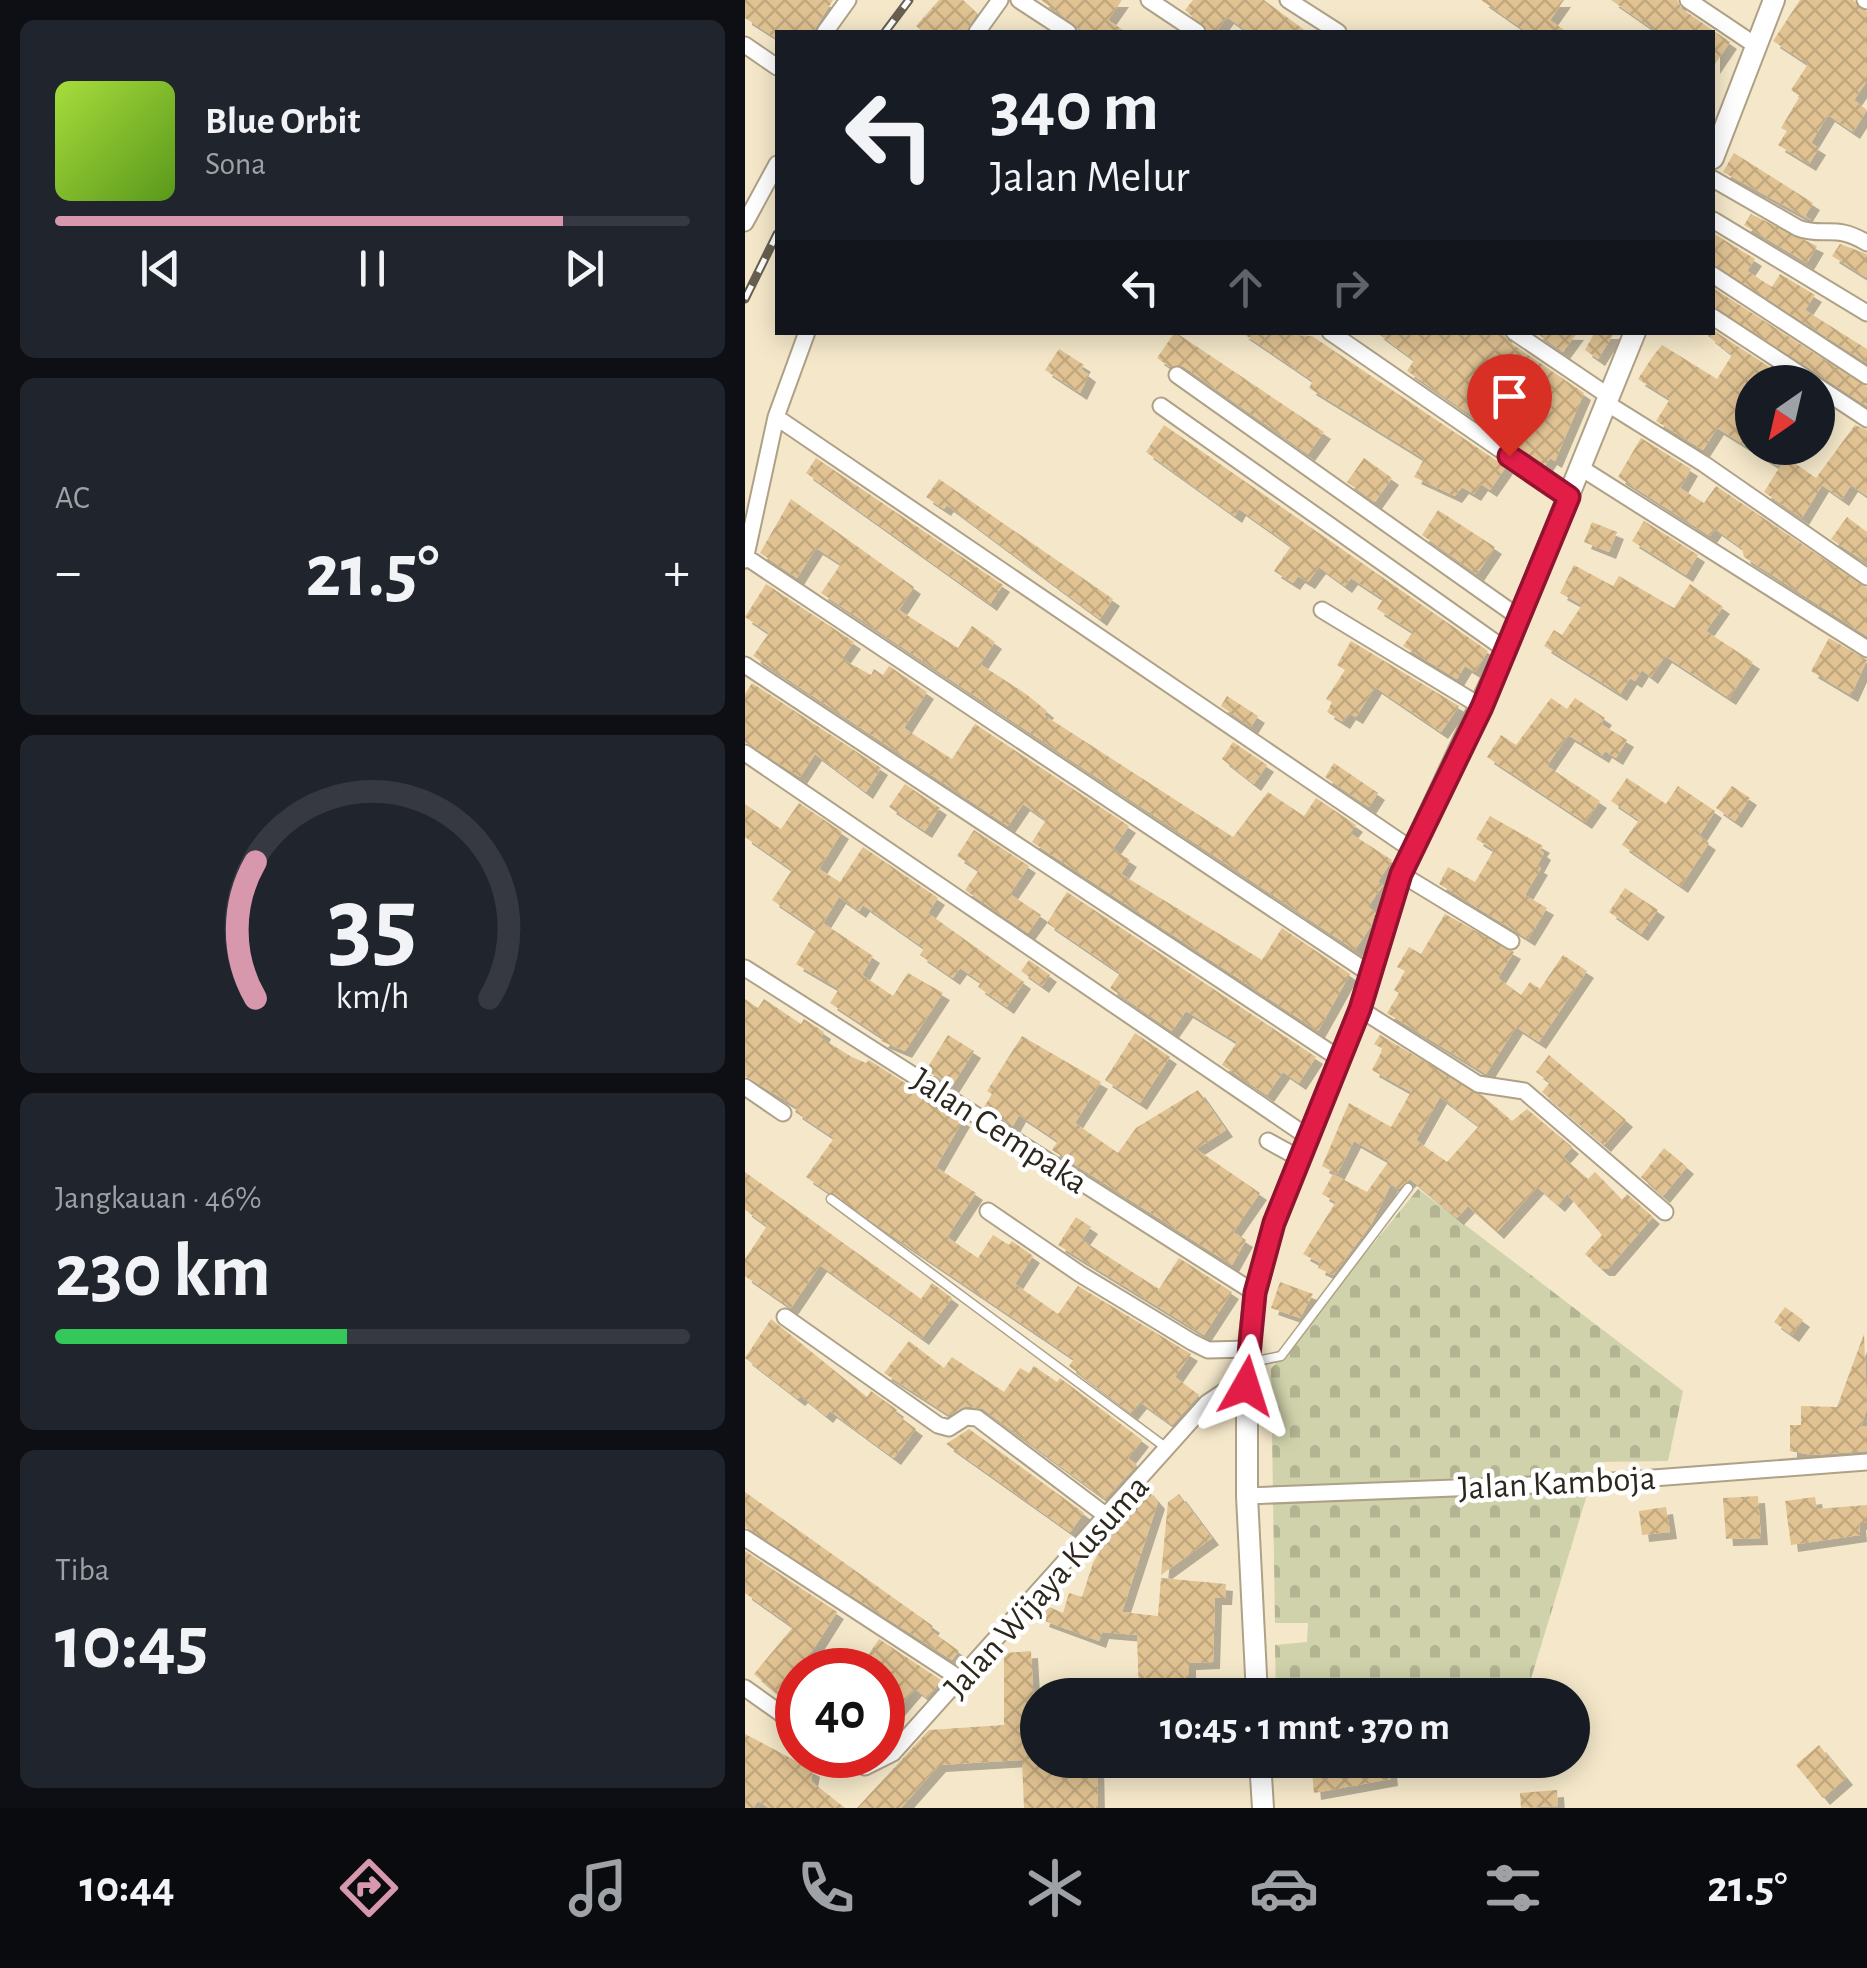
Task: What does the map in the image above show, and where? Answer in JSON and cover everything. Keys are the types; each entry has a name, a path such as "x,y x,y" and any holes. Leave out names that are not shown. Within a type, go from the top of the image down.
{"street":[{"path":"826,30 848,0"},
{"path":"978,30 1000,0"},
{"path":"1019,0 1065,30"},
{"path":"1149,0 1194,30"},
{"path":"1288,0 1335,30"},
{"path":"1689,0 1755,45"},
{"path":"1715,153 1774,0"},
{"path":"745,45 775,67"},
{"path":"745,224 775,168"},
{"path":"1715,180 1798,228 1809,232 1842,230 1867,243"},
{"path":"1715,221 1867,314"},
{"path":"1715,276 1867,376"},
{"path":"1715,318 1786,365"},
{"path":"806,335 776,417 745,559 1372,974"},
{"path":"1334,335 1569,497"},
{"path":"1518,335 1867,577"},
{"path":"1256,1678 1246,1386 1255,1293 1299,1158 1360,1009 1401,874 1482,707 1634,335"},
{"path":"1177,375 1517,616"},
{"path":"1835,398 1867,420"},
{"path":"1161,406 1506,650"},
{"path":"776,417 1411,849"},
{"path":"1581,468 1867,650"},
{"path":"1322,610 1482,707"},
{"path":"745,666 1340,1059"},
{"path":"745,752 1307,1137"},
{"path":"1401,874 1511,941"},
{"name":"Jalan Cempaka","path":"745,968 1255,1293"},
{"path":"1360,1009 1479,1084 1524,1092 1665,1212"},
{"path":"745,1087 783,1113"},
{"path":"1268,1141 1299,1158"},
{"path":"988,1211 1192,1342 1208,1350 1249,1356"},
{"path":"785,1317 937,1425 949,1428 966,1417 977,1418 1108,1518"},
{"name":"Jalan Wijaya Kusuma","path":"905,1740 1207,1403 1225,1391 1246,1386"},
{"name":"Jalan Kamboja","path":"1247,1496 1586,1482 1867,1462"},
{"path":"745,1538 962,1680"},
{"path":"745,1688 775,1709"},
{"path":"1262,1778 1263,1808"}],"lane":[{"path":"1249,1356 1281,1356 1409,1188"},
{"path":"831,1199 1168,1449"}],"green space":[{"path":"1418,1189 1683,1391 1668,1461 1597,1462 1531,1678 1276,1678 1275,1645 1307,1642 1308,1623 1275,1623 1271,1369"}],"building":[{"path":"745,0 833,0 814,30 775,30 775,37 745,18"},
{"path":"939,0 963,0 977,13 967,30 921,30 916,26"},
{"path":"1041,0 1122,0 1108,20 1123,30 1081,30"},
{"path":"1193,0 1264,0 1304,30 1245,30 1227,17 1217,30 1208,30 1185,10"},
{"path":"1481,0 1564,0 1550,20 1564,30 1524,30"},
{"path":"1611,0 1677,0 1682,9 1713,30 1654,30"},
{"path":"1800,0 1853,0 1867,12 1867,81 1854,100 1867,110 1853,132 1828,115 1811,143 1819,148 1809,164 1778,145 1787,131 1781,128 1800,96 1791,90 1808,64 1773,41"},
{"path":"1715,32 1730,42 1715,64"},
{"path":"1734,153 1813,203 1805,216 1811,220 1723,172"},
{"path":"1751,214 1817,246 1807,263 1744,225"},
{"path":"1715,234 1755,259 1747,271 1772,287 1780,274 1815,295 1805,310 1867,349 1867,363 1715,265"},
{"path":"1840,244 1867,254 1867,278 1832,256"},
{"path":"1715,289 1833,365 1804,365 1715,307"},
{"path":"1715,331 1766,365 1735,365 1735,439 1717,428 1703,450 1656,421 1670,399 1638,379 1662,345 1717,379 1732,355 1708,336 1715,335"},
{"path":"1173,335 1179,335 1324,432 1308,454 1183,366 1170,367 1157,358"},
{"path":"1245,335 1312,336 1506,467 1490,490 1481,484 1474,494 1462,487 1455,496 1414,477 1424,459 1309,388 1313,381"},
{"path":"1380,335 1505,335 1584,393 1555,461 1550,458 1545,466 1407,371 1414,360"},
{"path":"1539,335 1576,335 1563,352"},
{"path":"1593,335 1613,335 1598,359 1585,350"},
{"path":"1059,349 1084,365 1081,369 1089,375 1080,393 1045,370"},
{"path":"1835,366 1867,387 1867,406 1835,385"},
{"path":"1164,425 1488,651 1475,672 1465,666 1457,679 1403,646 1413,632 1377,609 1383,599 1351,578 1345,586 1319,567 1308,582 1298,576 1293,583 1274,571 1291,546 1239,509 1235,516 1146,452"},
{"path":"1855,425 1867,430 1867,496 1851,485 1842,499 1822,485 1802,518 1764,492 1781,465 1797,465 1816,478 1826,465 1835,465 1835,452"},
{"path":"1641,438 1691,469 1680,488 1704,503 1716,486 1867,588 1867,636 1744,557 1742,548 1715,529 1710,536 1618,477"},
{"path":"816,458 1003,585 990,604 806,473"},
{"path":"1364,458 1392,478 1375,502 1347,482"},
{"path":"939,479 1113,599 1100,619 947,505 944,509 926,497"},
{"path":"791,499 914,587 899,610 958,648 972,626 995,642 980,664 1026,694 1047,711 1044,715 1233,837 1268,792 1304,816 1316,798 1356,825 1350,833 1392,860 1378,882 1383,885 1368,907 1375,912 1371,926 1355,950 821,593 841,564 816,548 797,578 760,553"},
{"path":"1438,510 1495,547 1477,574 1422,535"},
{"path":"1847,517 1867,532 1867,563 1831,539"},
{"path":"1644,521 1698,555 1686,575 1632,541"},
{"path":"1592,522 1617,532 1609,552 1584,542"},
{"path":"1574,565 1613,586 1619,576 1674,608 1690,584 1723,607 1706,631 1753,662 1729,698 1665,656 1651,677 1642,670 1635,681 1630,678 1620,694 1544,646 1554,630 1562,635 1582,605 1560,593"},
{"path":"766,584 854,642 842,659 871,675 874,669 883,675 889,666 927,692 904,728 952,759 975,724 1129,826 1113,849 1130,860 1121,874 1262,960 1282,928 1350,974 1318,1031 1032,842 1046,820 1023,804 1008,826 753,656 769,633 745,617"},
{"path":"1829,638 1867,660 1851,695 1811,671"},
{"path":"1351,641 1459,706 1441,732 1375,687 1356,717 1349,713 1343,722 1327,712 1332,702 1326,699 1345,670 1337,665"},
{"path":"752,683 881,768 866,792 815,754 800,777 745,742 745,694"},
{"path":"1227,696 1258,716 1251,727 1221,706"},
{"path":"1551,698 1567,709 1575,698 1605,718 1601,724 1627,740 1616,758 1605,751 1602,756 1568,735 1547,766 1600,801 1585,822 1487,757 1501,735 1516,745"},
{"path":"1233,742 1267,765 1254,784 1222,759"},
{"path":"1334,763 1378,793 1369,807 1325,777"},
{"path":"1627,778 1666,804 1678,786 1715,811 1699,836 1709,843 1681,886 1622,845 1639,820 1611,801"},
{"path":"905,784 940,808 925,831 889,807"},
{"path":"1732,786 1750,798 1735,821 1716,808"},
{"path":"799,803 842,832 819,869 840,882 863,847 938,898 928,913 1024,982 1007,1007 978,987 981,982 960,968 953,978 920,955 924,948 863,905 859,911 839,897 823,923 873,956 862,975 893,996 908,973 943,993 905,1051 881,1041 883,1038 830,1003 839,989 796,964 816,930 772,900 792,870 745,837 745,804 781,829"},
{"path":"1490,816 1543,846 1537,866 1541,868 1525,895 1547,908 1528,939 1439,884 1448,867 1475,882 1494,850 1476,839"},
{"path":"974,830 1029,866 1010,894 1041,915 1028,933 965,890 979,870 957,856"},
{"path":"1625,888 1658,910 1641,934 1609,912"},
{"path":"1067,892 1316,1057 1299,1083 1283,1072 1267,1095 1222,1065 1237,1042 1186,1011 1172,1031 1110,988 1120,973 1047,923"},
{"path":"1445,914 1514,952 1498,978 1521,995 1530,982 1540,989 1563,955 1587,971 1539,1042 1516,1027 1486,1074 1387,1013 1399,993 1394,990 1405,971 1397,967 1409,947 1421,954"},
{"path":"1029,960 1050,975 1042,986 1021,971"},
{"path":"745,999 758,1008 764,999 801,1024 804,1019 824,1032 821,1038 852,1057 866,1063 869,1060 963,1120 936,1167 976,1193 947,1237 978,1258 993,1235 1009,1245 1012,1241 1033,1256 1015,1284 1058,1314 1078,1286 1191,1354 1175,1377 1199,1395 1172,1425 1140,1402 1131,1413 1069,1366 1074,1359 806,1177 834,1138 795,1112 798,1108 745,1076"},
{"path":"1135,1033 1170,1057 1140,1103 1105,1080"},
{"path":"948,1035 974,1051 952,1086 926,1070"},
{"path":"1380,1035 1483,1096 1512,1121 1527,1109 1572,1147 1563,1157 1588,1179 1595,1172 1622,1200 1627,1194 1653,1217 1608,1269 1602,1269 1585,1254 1602,1235 1567,1194 1558,1205 1537,1187 1497,1232 1468,1206 1457,1218 1410,1179 1398,1189 1391,1184 1372,1223 1333,1275 1318,1268 1320,1263 1303,1254 1336,1202 1322,1194 1333,1174 1367,1192 1389,1161 1354,1141 1337,1174 1322,1166 1349,1103 1391,1127 1411,1092 1372,1070 1383,1049 1374,1044","holes":["1440,1097 1479,1126 1447,1162 1416,1140"]},
{"path":"1022,1036 1101,1082 1075,1123 1118,1153 1136,1128 1198,1090 1226,1130 1196,1149 1260,1193 1233,1232 1246,1240 1232,1265 1052,1150 1058,1141 1019,1115 1013,1126 984,1107 992,1094 987,1091"},
{"path":"1549,1055 1626,1120 1604,1145 1542,1092 1550,1082 1536,1072"},
{"path":"1664,1148 1687,1167 1663,1196 1641,1177"},
{"path":"745,1172 921,1299 932,1283 952,1298 922,1338 820,1265 791,1308 745,1276 745,1259 767,1226 745,1210"},
{"path":"1076,1217 1091,1227 1082,1240 1159,1289 1179,1258 1232,1292 1204,1335 1058,1245"},
{"path":"1280,1282 1313,1294 1300,1318 1271,1308"},
{"path":"1785,1307 1803,1320 1792,1335 1774,1322"},
{"path":"771,1319 867,1397 871,1391 916,1429 894,1458 830,1411 826,1416 801,1396 798,1399 745,1358"},
{"path":"1864,1334 1867,1409 1861,1426 1867,1426 1867,1451 1812,1455 1790,1451 1790,1425 1801,1425 1801,1406 1837,1407"},
{"path":"909,1341 944,1368 952,1357 1004,1392 1020,1368 1029,1373 1034,1366 1057,1382 1060,1378 1142,1440 1128,1458 1137,1465 1105,1499 983,1409 966,1406 949,1415 884,1373"},
{"path":"969,1429 1084,1513 1070,1532 946,1444"},
{"path":"1146,1488 1158,1502 1122,1612 1158,1616 1161,1578 1226,1584 1225,1598 1215,1598 1213,1662 1189,1663 1189,1678 1138,1678 1137,1635 1102,1632 1099,1641 1042,1620 1047,1606 1063,1613 1069,1593 1082,1597 1093,1563 1114,1526"},
{"path":"745,1492 933,1626 930,1630 959,1651 952,1660 745,1527"},
{"path":"1179,1494 1212,1538 1161,1575 1168,1502"},
{"path":"1758,1496 1761,1538 1726,1539 1723,1498"},
{"path":"1815,1497 1817,1509 1867,1505 1867,1523 1859,1523 1860,1535 1791,1545 1785,1501"},
{"path":"1666,1507 1670,1532 1642,1535 1639,1511"},
{"path":"745,1551 837,1612 814,1648 776,1648 793,1627 745,1593"},
{"path":"879,1639 893,1648 873,1648"},
{"path":"775,1649 775,1692 754,1674"},
{"path":"1031,1651 1032,1678 1020,1678 1020,1760 939,1765 901,1808 857,1808 885,1778 905,1778 905,1756 929,1730 1004,1725 1004,1653"},
{"path":"905,1656 941,1680 927,1698 915,1689 905,1701"},
{"path":"745,1734 775,1750 775,1778 812,1778 845,1808 769,1808 758,1801 753,1808 745,1808"},
{"path":"1819,1745 1846,1778 1823,1798 1796,1765"},
{"path":"1023,1778 1097,1778 1098,1808 1024,1808"},
{"path":"1313,1778 1391,1778 1391,1779 1314,1793"},
{"path":"1557,1790 1558,1806 1521,1808 1520,1793"}],"railway":[{"path":"886,30 909,0"},
{"path":"745,299 775,238"}],"route":[{"path":"1246,1386 1255,1293 1274,1223 1360,1009 1411,849 1482,707 1569,497 1509,456"}]}
